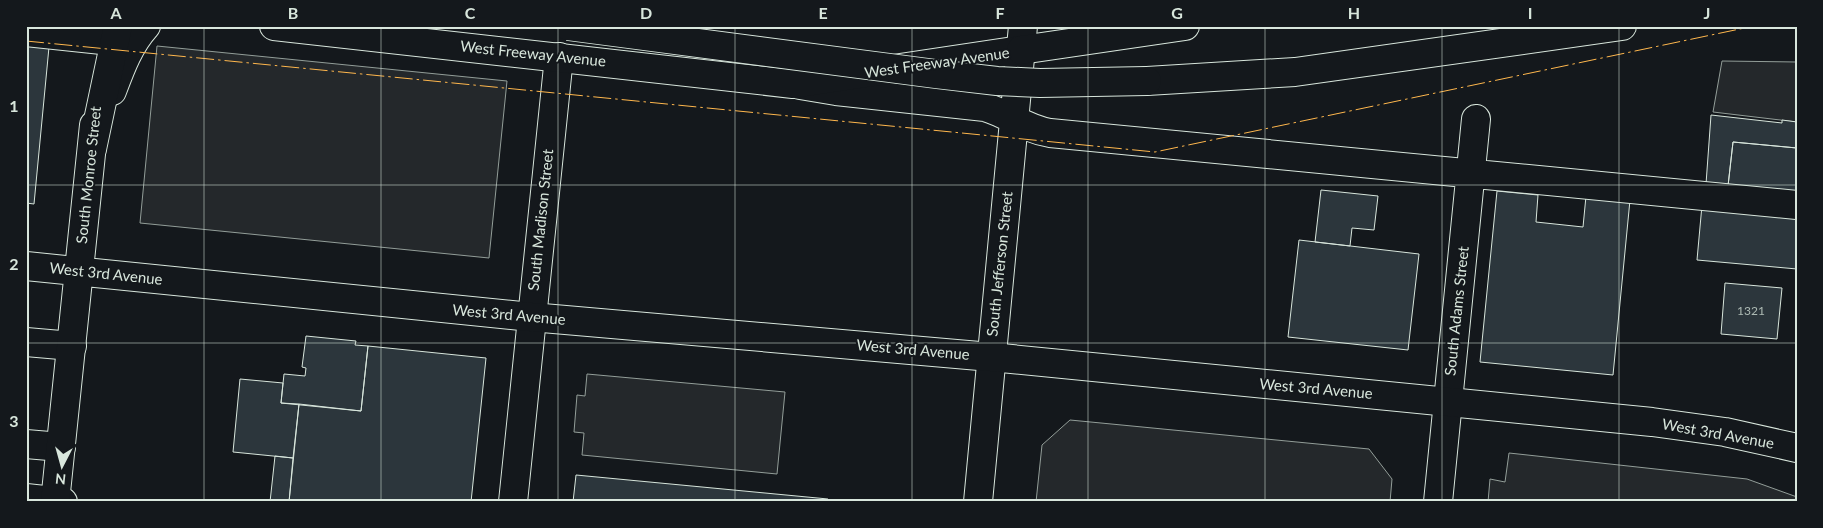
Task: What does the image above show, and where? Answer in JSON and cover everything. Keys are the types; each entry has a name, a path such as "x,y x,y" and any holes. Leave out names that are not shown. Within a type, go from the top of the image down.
{"main road":[{"path":"92,149 119,72 134,39 146,26"},
{"name":"West Freeway Avenue","path":"274,26 793,84 836,92 985,107 1034,130 1050,133 1797,205"},
{"path":"568,26 917,72 1040,83 1147,81 1295,72 1622,26"},
{"name":"West Freeway Avenue","path":"793,84 1022,38 1185,26"},
{"path":"26,32 108,31 92,149"},
{"name":"South Jefferson Street","path":"978,502 1022,38"},
{"name":"South Madison Street","path":"513,502 559,57"},
{"name":"South Adams Street","path":"1438,502 1476,119"},
{"name":"South Monroe Street","path":"55,501 92,149"},
{"name":"West 3rd Avenue","path":"26,266 531,318 991,357 1448,401 1694,427 1757,438 1797,448"},
{"path":"26,342 72,346"},
{"path":"26,444 61,447"},
{"path":"26,498 62,502"}],"shaded area":[{"path":"157,46 507,81 489,258 140,223"},
{"path":"1722,61 1797,62 1797,122 1713,112"},
{"path":"587,374 785,392 777,474 582,455 584,433 574,432 577,395 585,396"},
{"path":"1070,420 1369,449 1392,479 1390,502 1036,502 1042,445"},
{"path":"1509,453 1747,479 1797,497 1797,499 1796,502 1488,502 1490,479 1505,482"}],"building":[{"path":"26,45 49,47 34,204 26,203"},
{"path":"1711,115 1782,123 1782,120 1797,122 1797,148 1733,142 1728,186 1706,184"},
{"path":"1733,142 1797,148 1797,193 1728,186"},
{"path":"1321,190 1378,196 1374,230 1352,228 1350,246 1315,242"},
{"path":"1497,191 1538,195 1536,222 1583,227 1586,196 1630,200 1613,375 1480,362"},
{"path":"1702,205 1797,215 1797,269 1697,260"},
{"path":"1299,240 1419,254 1408,350 1288,337"},
{"path":"1725,283 1782,288 1777,339 1721,334"},
{"path":"306,336 356,341 355,345 368,346 361,411 281,403 284,374 305,376 306,368 302,367"},
{"path":"368,346 486,358 471,502 289,502 299,404 361,411"},
{"path":"240,379 283,383 281,403 299,404 293,458 233,452"},
{"path":"275,456 293,458 289,502 270,502"},
{"path":"576,475 828,499 828,502 573,502"}],"power":[{"path":"26,41 1155,152 1754,26"}]}
